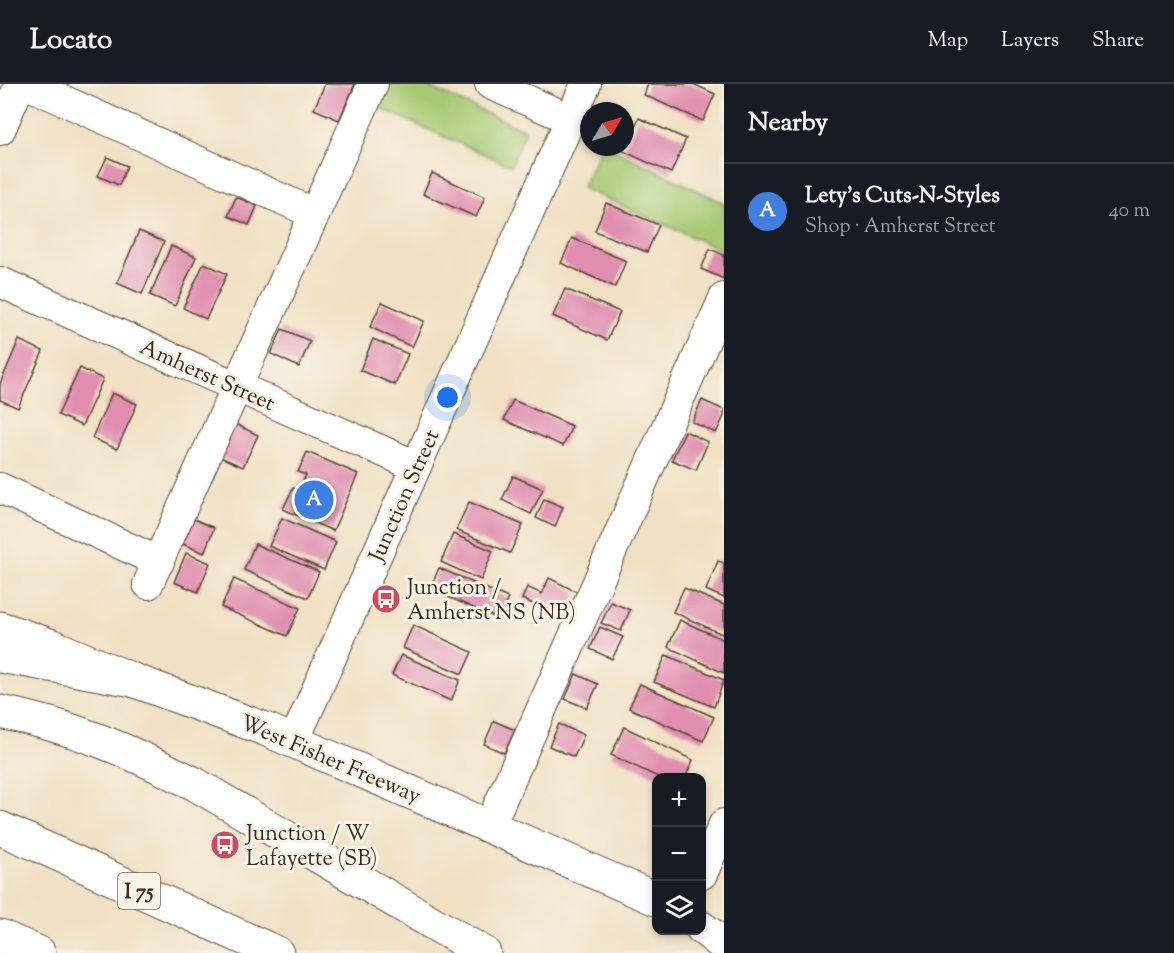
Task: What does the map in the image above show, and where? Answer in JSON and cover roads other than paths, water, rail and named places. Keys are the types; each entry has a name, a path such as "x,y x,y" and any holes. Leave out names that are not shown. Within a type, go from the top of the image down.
{"main road":[{"name":"West Fisher Freeway","path":"0,628 50,645 133,680 294,741 652,897"},
{"path":"0,656 133,680"},
{"path":"0,712 53,724 95,737 195,784 484,953"},
{"name":"I 75","path":"0,828 278,953"},
{"path":"706,931 724,945"},
{"path":"0,936 39,953"},
{"path":"0,951 6,953"}],"street":[{"path":"0,130 20,84"},
{"path":"27,84 315,214"},
{"path":"0,488 154,573 373,84"},
{"path":"490,84 570,119"},
{"name":"Junction Street","path":"294,741 586,84"},
{"name":"Amherst Street","path":"0,282 416,466"},
{"path":"490,825 724,298"},
{"path":"706,865 724,824"}],"place":[{"name":"Lety's Cuts-N-Styles","path":"314,500"},
{"name":"Junction / Amherst NS (NB)","path":"386,599"},
{"name":"Junction / W Lafayette (SB)","path":"225,845"}]}
